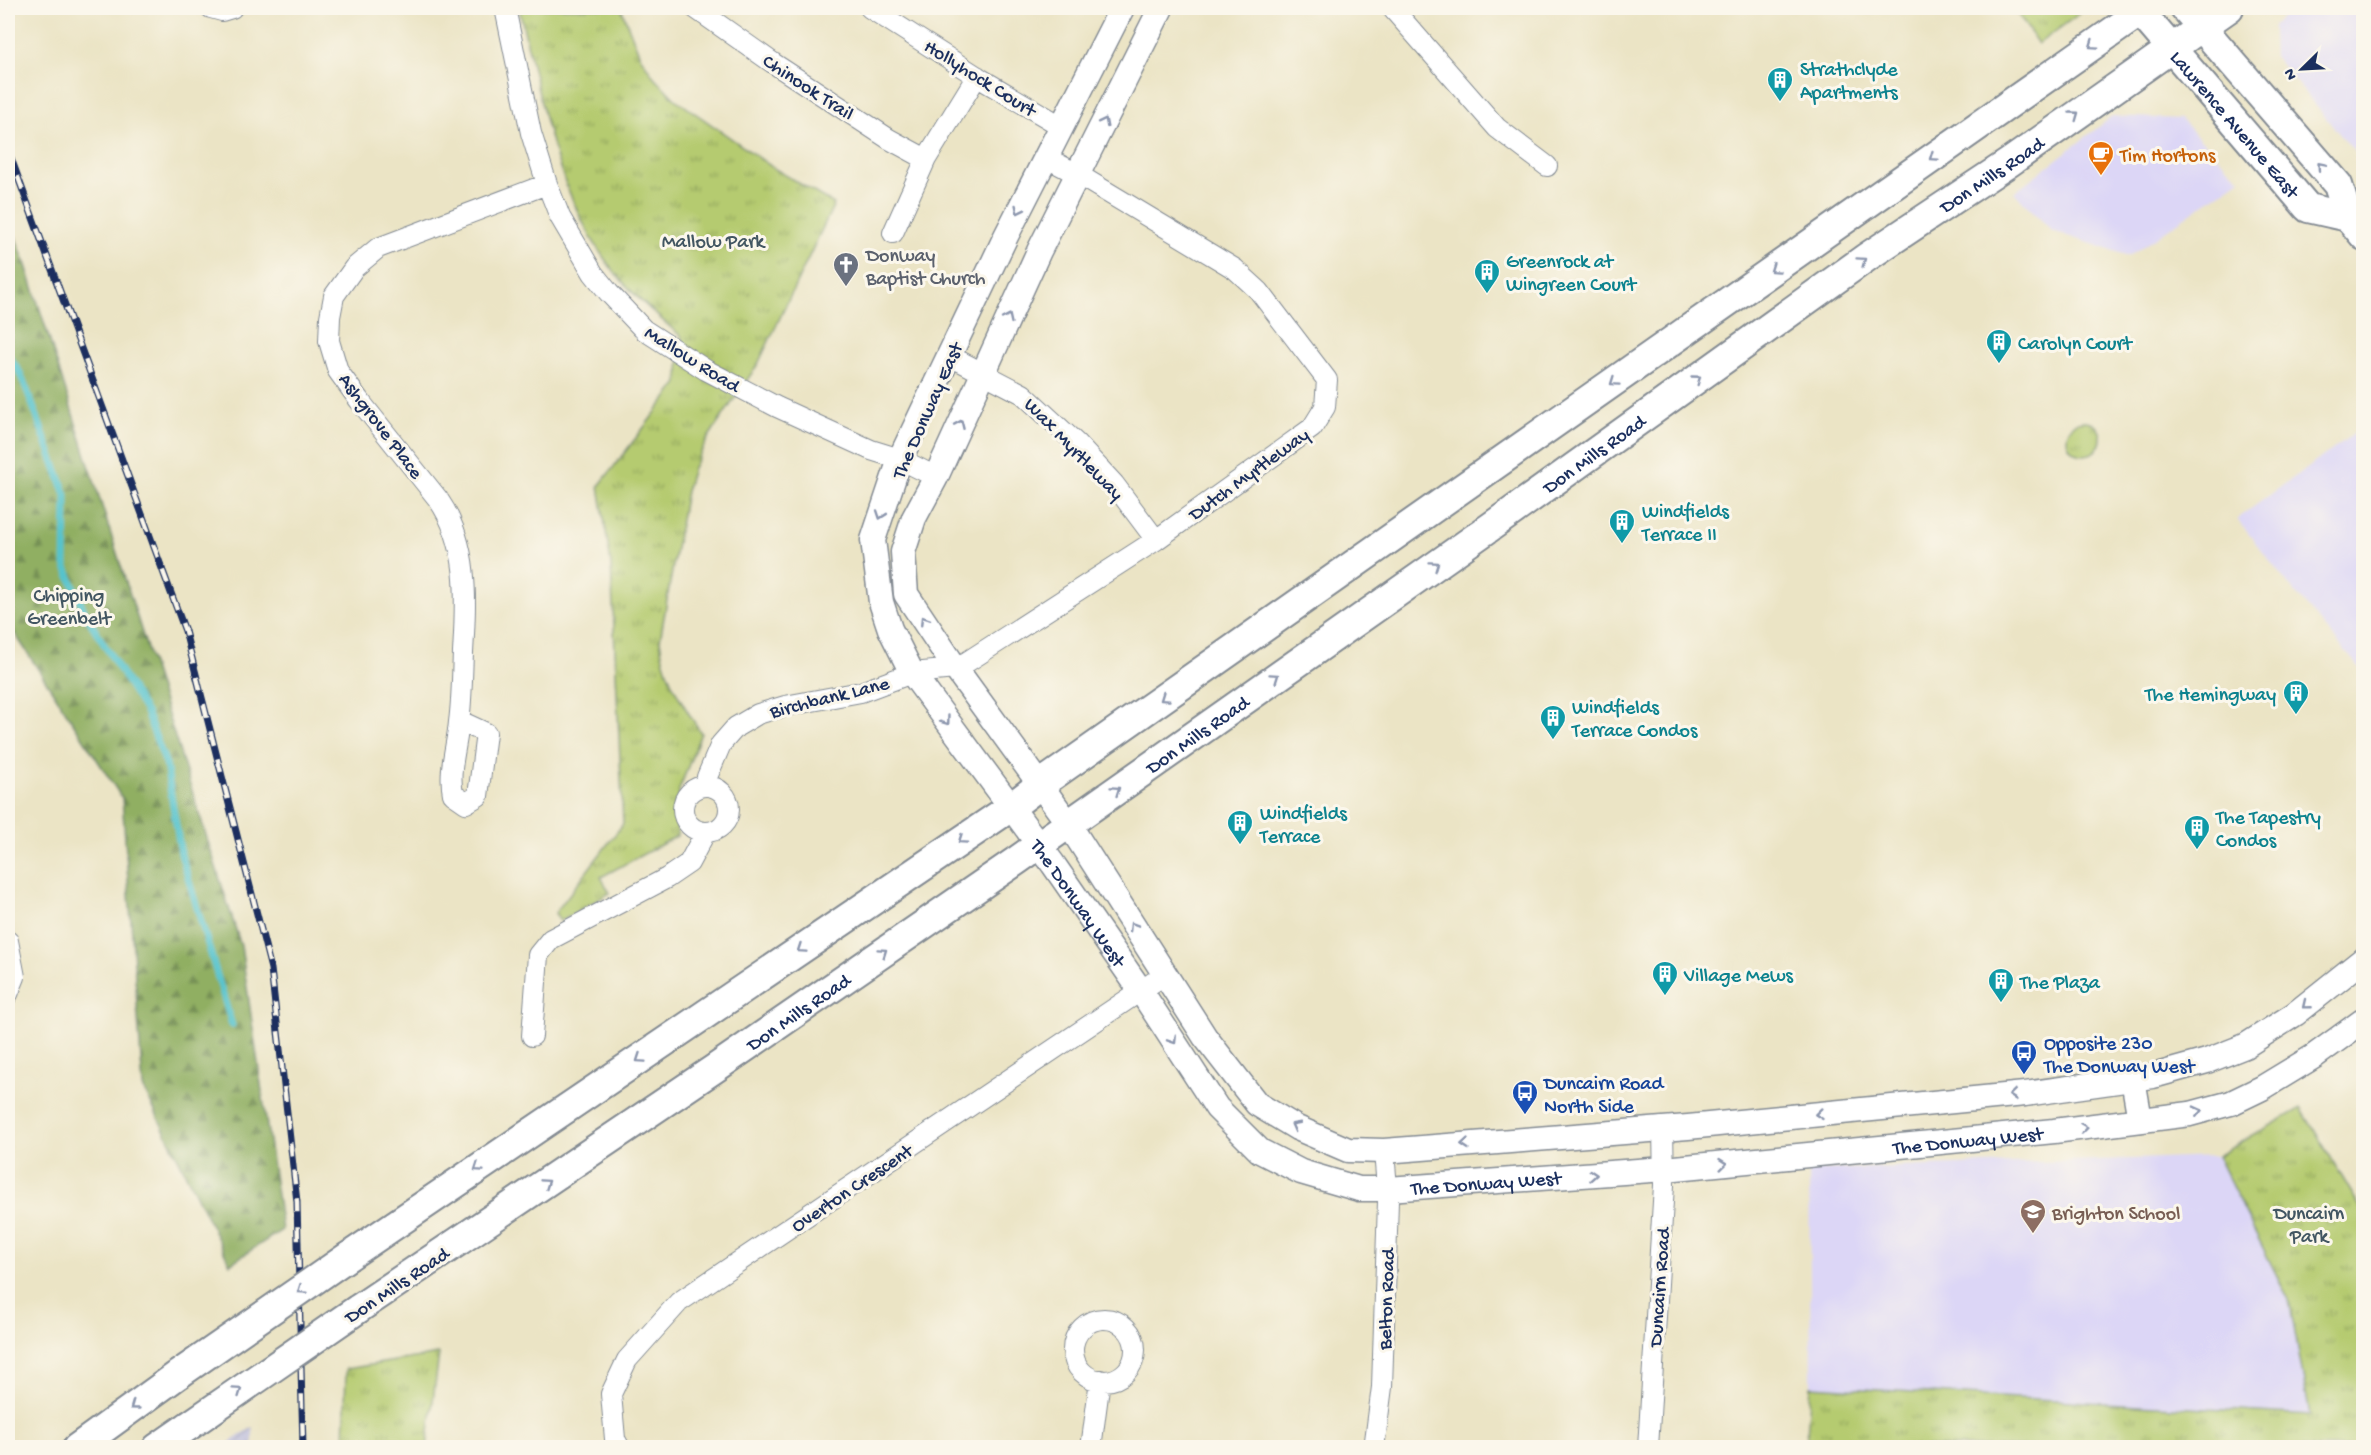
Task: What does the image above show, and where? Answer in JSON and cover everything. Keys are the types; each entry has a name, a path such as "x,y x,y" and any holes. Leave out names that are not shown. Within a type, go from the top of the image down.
{"main road":[{"name":"Don Mills Road","path":"157,1448 358,1309 714,1069 1039,844 1489,528 1867,257 2010,162 2134,72 2172,48 2194,18 2229,8"},
{"name":"Lawrence Avenue East","path":"2141,9 2308,208 2356,226"},
{"path":"77,1448 349,1256 1011,807 2141,9"},
{"name":"Lawrence Avenue East","path":"2194,18 2338,185 2356,226"}],"street":[{"path":"211,8 222,11 232,8"},
{"name":"Mallow Road","path":"505,8 531,132 547,184 560,217 593,273 609,293 644,330 697,364 747,392 871,450 900,459 936,477"},
{"name":"Chinook Trail","path":"695,8 773,63 889,139 926,159"},
{"name":"Hollyhock Court","path":"870,8 1061,126"},
{"name":"The Donway East","path":"1011,807 912,674 890,629 881,602 873,540 900,459 1045,157 1122,8"},
{"name":"The Donway East","path":"1041,784 956,669 906,594 903,552 914,518 936,477 1077,174 1161,8"},
{"path":"1392,8 1497,128 1547,166"},
{"path":"893,233 926,159 977,76"},
{"name":"Dutch Myrtleway","path":"956,669 1156,540 1312,428 1325,407 1327,380 1259,291 1235,269 1045,157"},
{"name":"Ashgrove Place","path":"460,721 465,573 458,539 447,512 438,499 338,371 329,341 330,316 334,296 354,268 378,248 547,184"},
{"name":"Wax Myrtleway","path":"950,356 1023,394 1076,443 1114,484 1156,540"},
{"name":"Birchbank Lane","path":"708,786 707,777 721,744 736,727 758,714 785,706 861,692 912,674 956,669"},
{"name":"The Donway West","path":"1041,784 1205,1037 1257,1104 1298,1128 1348,1150 1384,1151 1663,1127 1699,1126 2013,1095 2133,1079 2198,1064 2245,1046 2359,970"},
{"path":"708,786 722,792 728,799 730,811 723,826 705,832 699,831 687,822 683,808 687,796 693,790 708,786"},
{"name":"The Donway West","path":"1011,807 1141,991 1217,1108 1260,1151 1301,1172 1359,1189 1388,1189 1665,1169 2044,1132 2200,1111 2246,1096 2284,1076 2364,1020"},
{"path":"532,1036 538,955 551,939 667,878 689,863 705,832"},
{"path":"8,941 15,977 8,994"},
{"name":"Overton Crescent","path":"620,1448 615,1439 611,1394 627,1360 679,1302 1164,975"},
{"path":"2133,1079 2140,1120"},
{"name":"Duncairn Road","path":"1648,1448 1665,1169 1663,1127"},
{"name":"Belton Road","path":"1374,1448 1382,1387 1388,1189 1384,1151"},
{"path":"1091,1448 1100,1380"}],"shaded area":[{"path":"2294,8 2363,8 2363,162 2274,56 2273,25"},
{"path":"2113,116 2180,119 2240,179 2129,256 2052,231 2014,192"},
{"path":"2363,427 2363,672 2287,583 2237,519"},
{"name":"Brighton School","path":"2217,1156 2289,1300 2310,1415 1811,1386 1809,1170"},
{"path":"253,1427 253,1447 222,1447"}],"green space":[{"name":"Mallow Park","path":"519,8 621,8 640,56 654,77 675,99 775,169 834,204 758,364 708,438 693,468 686,491 660,640 669,677 701,733 679,790 677,836 601,877 610,893 560,921 555,913 623,824 611,564 599,486 678,383 682,337 621,280 604,258 572,200 550,137"},
{"path":"2014,8 2078,8 2079,14 2038,44"},
{"name":"Chipping Greenbelt","path":"8,219 24,259 241,946 282,1230 230,1264 143,1087 122,798 8,623"},
{"path":"2084,421 2096,426 2101,438 2096,450 2084,455 2072,450 2067,438 2072,426"},
{"name":"Duncairn Park","path":"2301,1108 2363,1212 2363,1447 1806,1447 1811,1386 2310,1415 2289,1300 2217,1156"},
{"path":"439,1354 427,1447 344,1447 346,1369"}],"waterway":[{"path":"8,356 18,369 27,390 66,495 65,565 87,617 146,712 166,764 181,854 232,1025"}],"railway":[{"path":"8,150 185,631 271,969 297,1202 303,1448"}],"place":[{"name":"Strathclyde Apartments","path":"1780,103"},
{"name":"Tim Hortons","path":"2101,177"},
{"name":"Donway Baptist Church","path":"846,288"},
{"name":"Greenrock at Wingreen Court","path":"1487,295"},
{"name":"Carolyn Court","path":"1999,365"},
{"name":"Windfields Terrace II","path":"1622,545"},
{"name":"The Hemingway","path":"2296,716"},
{"name":"Windfields Terrace Condos","path":"1553,741"},
{"name":"Windfields Terrace","path":"1240,846"},
{"name":"The Tapestry Condos","path":"2197,851"},
{"name":"Village Mews","path":"1665,997"},
{"name":"The Plaza","path":"2001,1004"},
{"name":"Opposite 230 The Donway West","path":"2024,1076"},
{"name":"Duncairn Road North Side","path":"1525,1116"},
{"name":"Brighton School","path":"2033,1235"}]}
